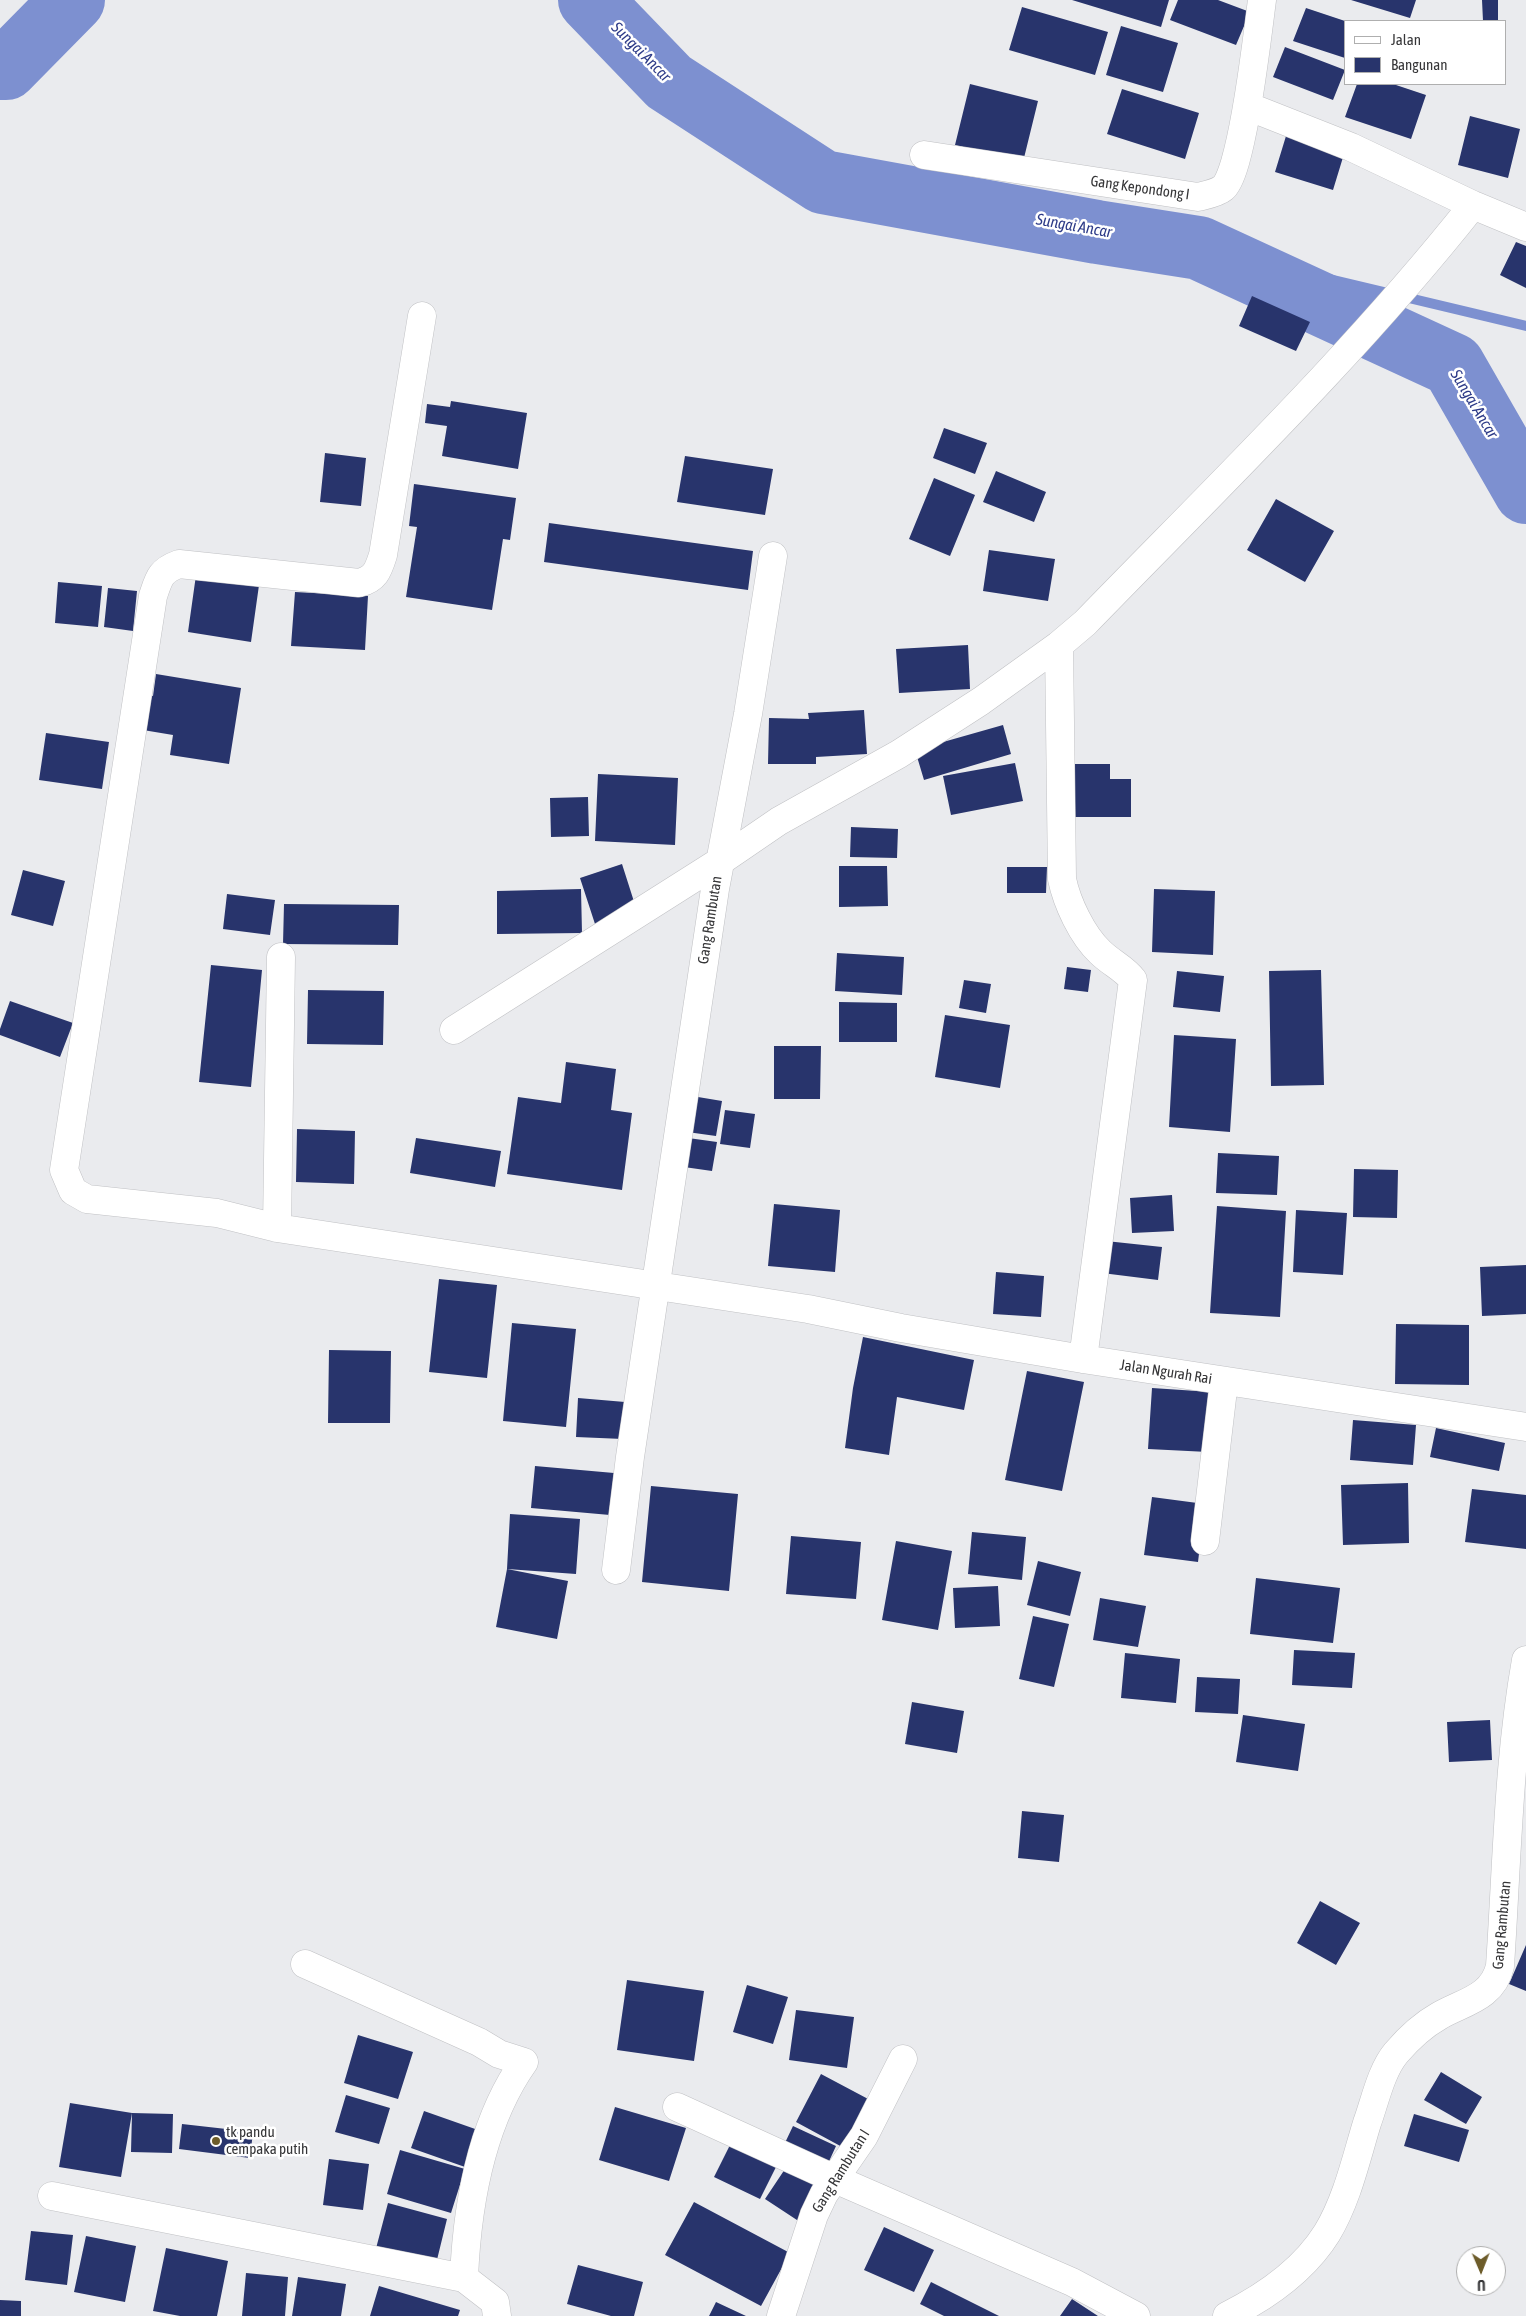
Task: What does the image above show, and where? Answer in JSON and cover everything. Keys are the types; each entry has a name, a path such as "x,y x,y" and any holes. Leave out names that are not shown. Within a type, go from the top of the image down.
{"street":[{"name":"Gang Kepondong I","path":"924,155 1198,197 1223,188 1232,177 1247,106 1262,0"},
{"path":"1247,106 1351,146 1473,205 1526,227"},
{"path":"454,1030 779,822 907,748 981,701 1059,645 1092,616 1364,334 1431,258 1473,205"},
{"name":"Jalan Ngurah Rai","path":"422,316 378,571 370,580 359,584 179,564 168,568 160,576 153,596 64,1170 73,1191 87,1199 217,1213 277,1228 808,1309 901,1328 1083,1359 1526,1427"},
{"name":"Gang Rambutan","path":"616,1570 630,1457 719,862 748,714 773,556"},
{"path":"1059,645 1062,879 1072,913 1093,944 1100,953 1127,972 1133,980 1083,1359"},
{"path":"277,1228 280,957"},
{"path":"1205,1541 1224,1381"},
{"name":"Gang Rambutan","path":"1226,2316 1260,2298 1278,2285 1296,2269 1327,2233 1340,2206 1384,2076 1395,2054 1427,2024 1482,1995 1496,1980 1500,1966 1511,1778 1518,1701 1526,1660"},
{"path":"305,1964 479,2042 499,2054 524,2062 509,2087 490,2130 478,2170 470,2210 464,2278"},
{"name":"Gang Rambutan I","path":"781,2316 814,2215 824,2194 864,2136 903,2059"},
{"path":"677,2107 835,2179 1072,2282 1136,2316"},
{"path":"52,2196 464,2278 495,2302 496,2316"}],"building":[{"path":"1072,0 1169,0 1161,27"},
{"path":"1178,0 1218,0 1250,12 1236,45 1170,20"},
{"path":"1351,0 1416,0 1410,18"},
{"path":"1482,0 1498,0 1498,20 1483,20"},
{"path":"1022,7 1108,32 1095,75 1009,50"},
{"path":"1306,8 1344,21 1344,58 1293,41"},
{"path":"1121,26 1178,43 1163,92 1106,75"},
{"path":"1285,47 1344,70 1333,100 1273,77"},
{"path":"970,84 1038,101 1023,162 955,145"},
{"path":"1357,85 1396,85 1426,95 1411,139 1345,117"},
{"path":"1122,89 1199,113 1185,159 1107,134"},
{"path":"1470,116 1520,129 1508,178 1458,165"},
{"path":"1286,136 1344,154 1333,190 1275,172"},
{"path":"1516,242 1526,246 1526,288 1500,275"},
{"path":"1252,296 1310,322 1296,351 1239,326"},
{"path":"451,401 527,413 518,469 442,456 447,426 425,423 427,404 450,407"},
{"path":"944,428 987,443 975,474 933,458"},
{"path":"325,453 366,458 361,506 320,502"},
{"path":"685,456 773,469 765,515 677,502"},
{"path":"996,471 1046,492 1034,522 983,502"},
{"path":"934,478 975,495 950,556 909,539"},
{"path":"414,484 516,498 510,540 503,539 492,610 406,597 417,527 409,526"},
{"path":"1276,499 1334,531 1305,582 1247,550"},
{"path":"549,523 753,551 748,590 544,562"},
{"path":"989,550 1055,559 1048,601 983,591"},
{"path":"197,568 260,578 251,642 188,632"},
{"path":"58,582 102,586 98,627 55,623"},
{"path":"108,588 137,591 133,631 104,627"},
{"path":"295,592 368,596 365,650 291,646"},
{"path":"968,645 970,689 899,693 896,649"},
{"path":"156,674 241,688 229,764 170,755 173,735 143,730 149,695 153,696"},
{"path":"864,710 867,754 816,757 816,764 768,764 769,718 809,719 808,713"},
{"path":"1003,725 1011,754 924,780 915,750"},
{"path":"46,733 109,742 102,789 39,780"},
{"path":"1015,763 1023,801 951,815 943,776"},
{"path":"1062,764 1110,764 1110,779 1131,779 1131,817 1073,817"},
{"path":"598,774 678,778 675,845 595,841"},
{"path":"588,797 589,836 551,837 550,798"},
{"path":"851,827 898,829 897,858 850,857"},
{"path":"622,864 637,911 595,924 580,878"},
{"path":"839,866 887,866 888,906 839,907"},
{"path":"1007,867 1047,867 1046,893 1007,893"},
{"path":"23,870 65,881 53,926 11,915"},
{"path":"581,889 582,933 497,934 497,891"},
{"path":"1154,889 1215,891 1213,955 1152,952"},
{"path":"227,894 275,900 270,935 223,929"},
{"path":"284,904 399,905 398,945 283,944"},
{"path":"837,953 904,957 902,995 835,991"},
{"path":"211,965 262,970 251,1087 199,1082"},
{"path":"1067,967 1091,970 1088,992 1064,989"},
{"path":"1321,970 1324,1085 1271,1086 1269,971"},
{"path":"1177,971 1224,976 1220,1012 1173,1007"},
{"path":"964,980 991,984 986,1013 959,1008"},
{"path":"308,990 384,991 383,1045 307,1044"},
{"path":"10,1001 73,1023 60,1057 0,1035 0,1029"},
{"path":"839,1002 897,1003 897,1042 839,1042"},
{"path":"945,1015 1010,1025 1000,1088 935,1077"},
{"path":"1174,1035 1236,1039 1230,1132 1169,1127"},
{"path":"774,1046 821,1046 820,1099 774,1099"},
{"path":"566,1062 616,1069 611,1110 632,1113 622,1190 507,1174 518,1097 561,1103"},
{"path":"686,1095 722,1101 716,1136 680,1131"},
{"path":"725,1110 755,1114 750,1148 720,1144"},
{"path":"297,1129 355,1131 354,1184 296,1182"},
{"path":"681,1137 717,1142 712,1171 677,1166"},
{"path":"416,1138 501,1151 495,1187 410,1173"},
{"path":"1218,1153 1279,1156 1277,1195 1216,1193"},
{"path":"1354,1169 1398,1170 1397,1218 1353,1217"},
{"path":"1172,1195 1174,1231 1132,1233 1130,1198"},
{"path":"774,1204 840,1210 835,1272 768,1266"},
{"path":"1217,1206 1286,1211 1280,1317 1210,1313"},
{"path":"1296,1210 1347,1213 1343,1275 1293,1272"},
{"path":"1106,1241 1162,1247 1158,1280 1102,1273"},
{"path":"1526,1265 1526,1314 1482,1316 1480,1267"},
{"path":"996,1272 1044,1276 1041,1317 993,1314"},
{"path":"439,1279 497,1285 487,1378 429,1372"},
{"path":"512,1323 576,1329 566,1427 503,1421"},
{"path":"1396,1324 1469,1325 1469,1385 1395,1384"},
{"path":"863,1337 974,1360 964,1410 897,1397 889,1455 845,1448 853,1388"},
{"path":"329,1350 391,1351 390,1423 328,1423"},
{"path":"1027,1371 1084,1382 1062,1491 1005,1480"},
{"path":"1152,1388 1212,1392 1208,1452 1148,1449"},
{"path":"578,1398 625,1402 623,1439 576,1437"},
{"path":"1353,1420 1416,1425 1413,1465 1350,1460"},
{"path":"1436,1428 1505,1443 1499,1471 1430,1457"},
{"path":"535,1466 614,1473 610,1515 531,1508"},
{"path":"1408,1483 1409,1543 1343,1545 1341,1485"},
{"path":"651,1486 738,1494 729,1591 642,1582"},
{"path":"1472,1489 1526,1495 1526,1549 1465,1542"},
{"path":"1152,1497 1205,1504 1198,1562 1144,1555"},
{"path":"510,1514 580,1519 576,1574 507,1569"},
{"path":"972,1532 1026,1537 1022,1580 968,1574"},
{"path":"791,1536 861,1542 856,1599 786,1594"},
{"path":"896,1541 952,1551 938,1630 882,1620"},
{"path":"1038,1561 1081,1572 1070,1616 1027,1605"},
{"path":"507,1569 568,1581 557,1639 496,1627"},
{"path":"1256,1578 1340,1588 1333,1643 1250,1634"},
{"path":"998,1586 1000,1626 955,1628 953,1588"},
{"path":"1100,1598 1146,1606 1138,1647 1093,1640"},
{"path":"1033,1616 1069,1624 1054,1687 1019,1679"},
{"path":"1294,1650 1355,1653 1352,1688 1292,1685"},
{"path":"1125,1653 1180,1659 1176,1703 1121,1698"},
{"path":"1197,1677 1240,1679 1238,1714 1195,1712"},
{"path":"912,1702 964,1711 957,1753 905,1744"},
{"path":"1243,1715 1305,1724 1298,1771 1236,1762"},
{"path":"1490,1720 1492,1760 1449,1762 1447,1722"},
{"path":"1022,1811 1064,1815 1059,1862 1018,1858"},
{"path":"1320,1901 1360,1923 1336,1965 1297,1943"},
{"path":"1526,1945 1526,1991 1509,1984"},
{"path":"627,1980 704,1991 694,2061 617,2050"},
{"path":"747,1985 788,1997 773,2044 733,2032"},
{"path":"796,2010 854,2017 847,2068 789,2060"},
{"path":"358,2035 413,2052 398,2099 344,2083"},
{"path":"1441,2072 1482,2097 1466,2124 1424,2100"},
{"path":"821,2074 870,2100 844,2148 796,2122"},
{"path":"346,2095 390,2108 379,2144 335,2132"},
{"path":"70,2103 132,2113 121,2177 59,2167"},
{"path":"615,2107 686,2128 669,2181 599,2160"},
{"path":"424,2111 478,2130 465,2167 411,2148"},
{"path":"132,2113 173,2114 172,2153 131,2152"},
{"path":"1414,2114 1469,2130 1459,2162 1404,2146"},
{"name":"tk pandu cempaka putih","path":"182,2124 253,2132 250,2158 179,2149"},
{"path":"793,2126 836,2146 826,2168 783,2147"},
{"path":"734,2137 780,2159 760,2199 714,2177"},
{"path":"400,2150 465,2169 451,2213 387,2194"},
{"path":"329,2159 369,2164 363,2210 323,2205"},
{"path":"787,2166 823,2189 800,2222 765,2199"},
{"path":"694,2202 790,2253 761,2306 665,2255"},
{"path":"388,2203 447,2219 434,2272 374,2256"},
{"path":"884,2227 934,2250 914,2292 864,2270"},
{"path":"31,2231 73,2235 67,2285 25,2280"},
{"path":"86,2236 136,2246 125,2302 74,2292"},
{"path":"166,2248 228,2261 217,2316 180,2316 153,2311"},
{"path":"578,2265 643,2282 634,2316 611,2316 567,2304"},
{"path":"246,2273 288,2277 285,2316 242,2316"},
{"path":"298,2277 346,2284 341,2316 292,2316"},
{"path":"931,2282 999,2316 944,2316 920,2304"},
{"path":"379,2286 460,2310 458,2316 370,2316"},
{"path":"1072,2299 1098,2316 1060,2316"},
{"path":"0,2300 21,2301 21,2316 0,2316"},
{"path":"716,2302 746,2316 709,2316"}],"waterway":[{"name":"Sungai Ancar","path":"0,68 6,68 73,0"},
{"name":"Sungai Ancar","path":"590,0 669,82 823,182 1097,232 1199,248 1453,365 1526,492"},
{"path":"1199,248 1526,326"}],"place":[{"name":"tk pandu cempaka putih","path":"216,2141"}]}
